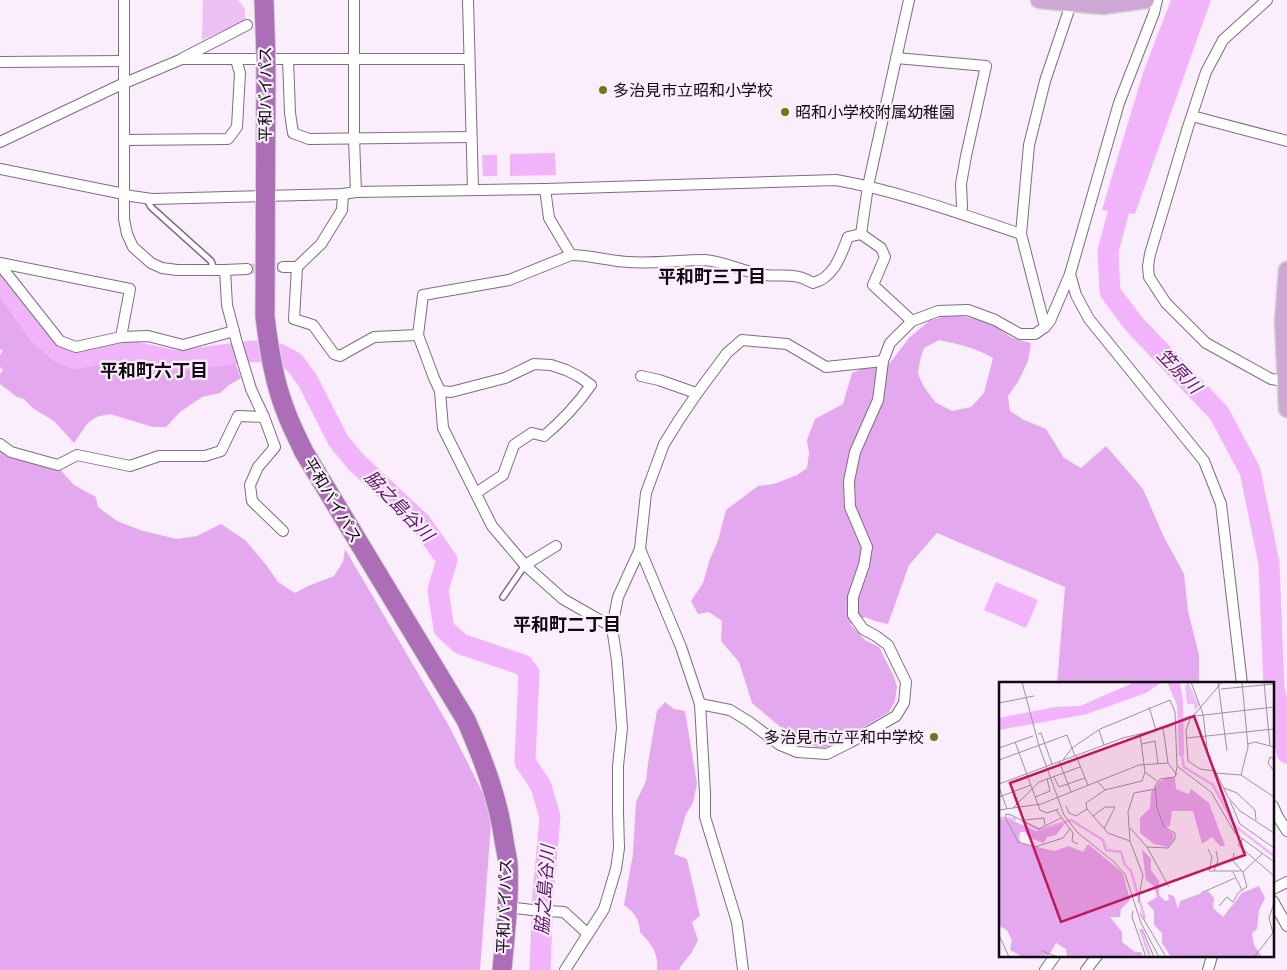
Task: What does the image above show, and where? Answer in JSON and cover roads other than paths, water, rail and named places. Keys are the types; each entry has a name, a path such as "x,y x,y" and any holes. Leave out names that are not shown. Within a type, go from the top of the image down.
{"highway":[{"name":"平和バイパス","path":"264,0 266,59 265,317 274,374 286,412 304,452 466,720 480,751 502,822 508,862 502,970"}],"main road":[{"path":"1039,0 1102,6 1146,0"},
{"path":"1287,270 1283,321 1287,404"}],"street":[{"path":"124,0 124,219 127,234 133,246 151,263 162,268 177,270 247,268"},
{"path":"354,0 356,192"},
{"path":"468,0 473,189"},
{"path":"861,234 868,186 909,0"},
{"path":"700,704 730,710 780,745 797,752 827,754 896,716 904,703 906,682 888,644 863,629 853,615 853,597 864,565 867,547 850,507 849,481 855,452 878,400 883,361 890,344 912,321 938,311 968,310 995,320 1020,334 1034,334 1045,328 1050,321 1070,274 1119,102 1154,13 1157,0"},
{"path":"1267,0 1223,40 1206,72 1150,254 1148,266 1150,277 1166,303 1206,344 1271,379 1285,381"},
{"path":"1045,328 1021,234 1029,145 1045,81 1073,2"},
{"path":"0,142 124,83 182,59 247,25"},
{"path":"896,58 986,66 966,156 960,213"},
{"path":"182,59 469,59"},
{"path":"288,59 290,113 293,133 309,139 471,138"},
{"path":"124,140 228,138 237,127 240,73 236,60"},
{"path":"0,62 124,61"},
{"path":"1192,116 1287,141"},
{"path":"0,169 146,199 836,180 868,186 960,213 1021,234"},
{"path":"545,189 549,218 571,255"},
{"path":"283,267 296,267 321,244 342,210 343,194"},
{"path":"612,627 563,599 525,565 492,526 443,428 440,391 418,335 423,296 509,280 571,255 614,262 647,264 706,260 764,275 787,275 813,283 820,281 833,270 842,254 848,237 861,234 881,248 885,258 873,285 912,321"},
{"path":"0,264 130,289 121,337"},
{"path":"0,264 60,341 76,347 121,337 148,336 183,345 234,330"},
{"path":"296,267 294,319 314,326 334,354 340,356 374,337 418,335"},
{"path":"226,270 227,305 237,343 251,389 275,447 258,467 250,485 252,501 283,532"},
{"path":"1070,274 1076,295 1089,320 1204,461 1221,504 1242,682"},
{"path":"565,970 604,908 616,869 619,848 618,766 622,728 617,661 612,627 618,597 640,549 646,493 664,444 698,392 728,353 742,340 787,344 826,367 883,361"},
{"path":"440,391 452,392 505,378 534,364 551,365 566,370 591,385 562,421 544,436 532,433 514,446 503,474 476,493"},
{"path":"641,376 698,392"},
{"path":"0,444 11,452 58,465 77,455 130,466 159,456 206,456 221,451 238,416 264,417"},
{"path":"525,565 556,546"},
{"path":"640,549 681,647 700,704 705,817 737,922 743,970"},
{"path":"1274,808 1287,831"},
{"path":"1274,888 1287,882"},
{"path":"1274,903 1287,926"},
{"path":"507,907 564,912 588,934"},
{"path":"1045,970 1054,958"},
{"path":"1086,970 1095,958"}],"lane":[{"path":"146,199 151,207 211,261 214,269"},
{"path":"504,597 525,565"}],"waterway":[{"name":"笠原川","path":"1126,184 1108,251 1110,292 1134,324 1219,413 1250,471 1269,563 1274,682"},
{"name":"脇之島谷川","path":"0,280 39,334 58,351 75,359 121,349 177,361 253,351 279,354 294,362 308,381 338,440 355,461 421,523 447,560 438,590 444,629 461,644 523,665 529,673 525,762 541,786 550,817 543,895 540,970"},
{"name":"笠原川","path":"1274,688 1287,753"}],"tunnel":[{"path":"247,269 283,267"}],"place":[{"name":"多治見市立昭和小学校","path":"603,90"},
{"name":"昭和小学校附属幼稚園","path":"785,112"},
{"name":"多治見市立平和中学校","path":"934,737"}],"district":[{"name":"平和町三丁目","path":"712,277"},
{"name":"平和町六丁目","path":"154,371"},
{"name":"平和町二丁目","path":"567,625"}]}
